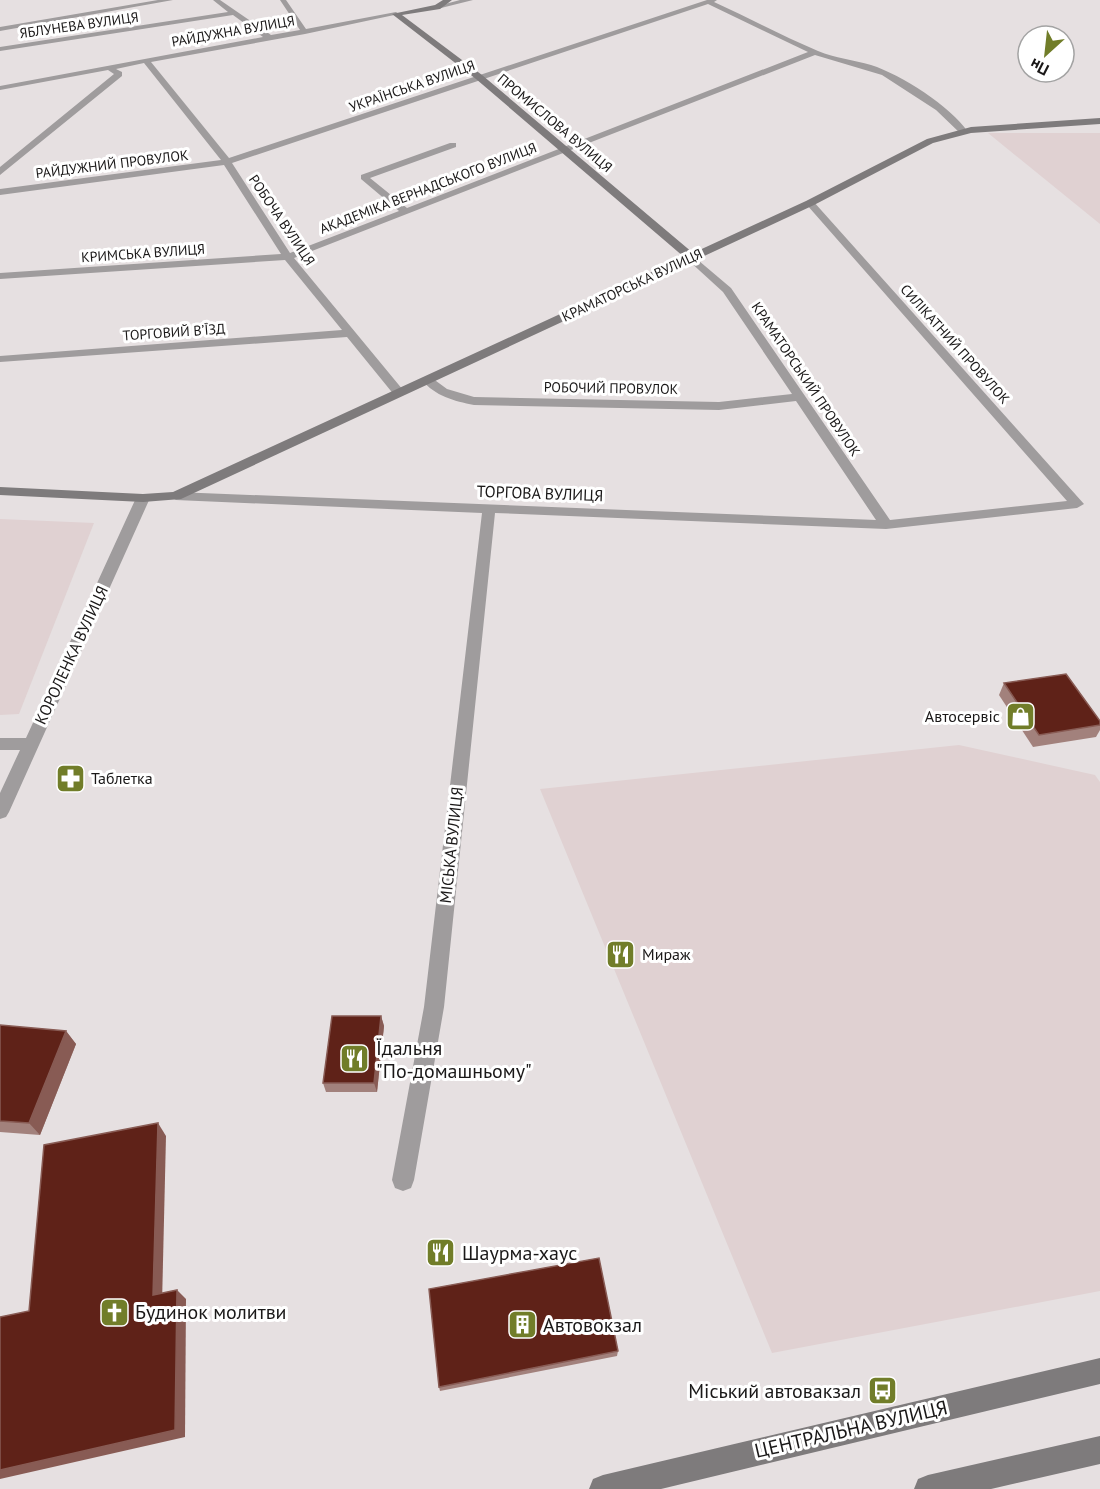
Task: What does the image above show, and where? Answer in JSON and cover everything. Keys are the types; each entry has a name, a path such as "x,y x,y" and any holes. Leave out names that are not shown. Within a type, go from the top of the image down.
{"street":[{"path":"0,29 170,0"},
{"path":"216,0 270,38"},
{"path":"283,0 306,32"},
{"path":"437,7 448,0"},
{"name":"РАЙДУЖНА ВУЛИЦЯ","path":"0,88 470,0"},
{"path":"711,1 812,53 853,63 891,77 956,121 964,132"},
{"name":"УКРАЇНСЬКА ВУЛИЦЯ","path":"227,162 711,1"},
{"name":"ЯБЛУНЕВА ВУЛИЦЯ","path":"0,49 233,13"},
{"name":"ПРОМИСЛОВА ВУЛИЦЯ","path":"396,14 479,77 692,258"},
{"name":"АКАДЕМІКА ВЕРНАДСЬКОГО ВУЛИЦЯ","path":"288,257 812,53"},
{"path":"0,172 119,75 147,62"},
{"name":"РОБОЧА ВУЛИЦЯ","path":"147,62 227,162 288,257 399,393"},
{"path":"109,67 119,75"},
{"name":"КРАМАТОРСЬКА ВУЛИЦЯ","path":"176,496 810,204 930,141 964,132 1037,124 1100,121"},
{"path":"405,211 364,177 453,145"},
{"name":"РАЙДУЖНИЙ ПРОВУЛОК","path":"0,192 227,162"},
{"name":"СИЛІКАТНИЙ ПРОВУЛОК","path":"810,204 1077,504"},
{"name":"КРИМСЬКА ВУЛИЦЯ","path":"0,276 288,257"},
{"name":"КРАМАТОРСЬКИЙ ПРОВУЛОК","path":"692,258 727,290 886,525"},
{"name":"ТОРГОВИЙ В’ЇЗД","path":"0,359 350,333"},
{"name":"РОБОЧИЙ ПРОВУЛОК","path":"428,380 436,389 453,398 474,401 719,406 800,397"},
{"name":"ТОРГОВА ВУЛИЦЯ","path":"0,491 886,525 1077,504"},
{"name":"КОРОЛЕНКА ВУЛИЦЯ","path":"0,812 143,498"},
{"name":"МІСЬКА ВУЛИЦЯ","path":"403,1180 434,1007 489,509"},
{"path":"0,744 30,744"},
{"name":"ЦЕНТРАЛЬНА ВУЛИЦЯ","path":"603,1489 1100,1371"},
{"path":"928,1489 1100,1450"}],"shaded area":[{"path":"988,133 1100,133 1100,224"},
{"path":"0,519 94,523 19,714 0,715"},
{"path":"959,745 1095,775 1100,782 1100,1291 772,1353 540,789"}],"building":[{"path":"1066,674 1100,721 1100,725 1039,735 1004,683"},
{"name":"Їдальня \"По-домашньому\"","path":"332,1016 381,1016 374,1083 323,1083"},
{"path":"0,1025 66,1031 29,1123 0,1121"},
{"name":"Будинок молитви","path":"158,1123 153,1295 177,1290 175,1430 0,1470 0,1317 29,1311 44,1145"},
{"name":"Автовокзал","path":"599,1258 618,1351 439,1387 429,1289"}],"place":[{"name":"Автосервіс","path":"1021,716"},
{"name":"Таблетка","path":"70,778"},
{"name":"Мираж","path":"621,954"},
{"name":"Їдальня \"По-домашньому\"","path":"355,1059"},
{"name":"Шаурма-хаус","path":"441,1253"},
{"name":"Будинок молитви","path":"114,1312"},
{"name":"Автовокзал","path":"522,1325"},
{"name":"Міський автовакзал","path":"882,1391"}]}
